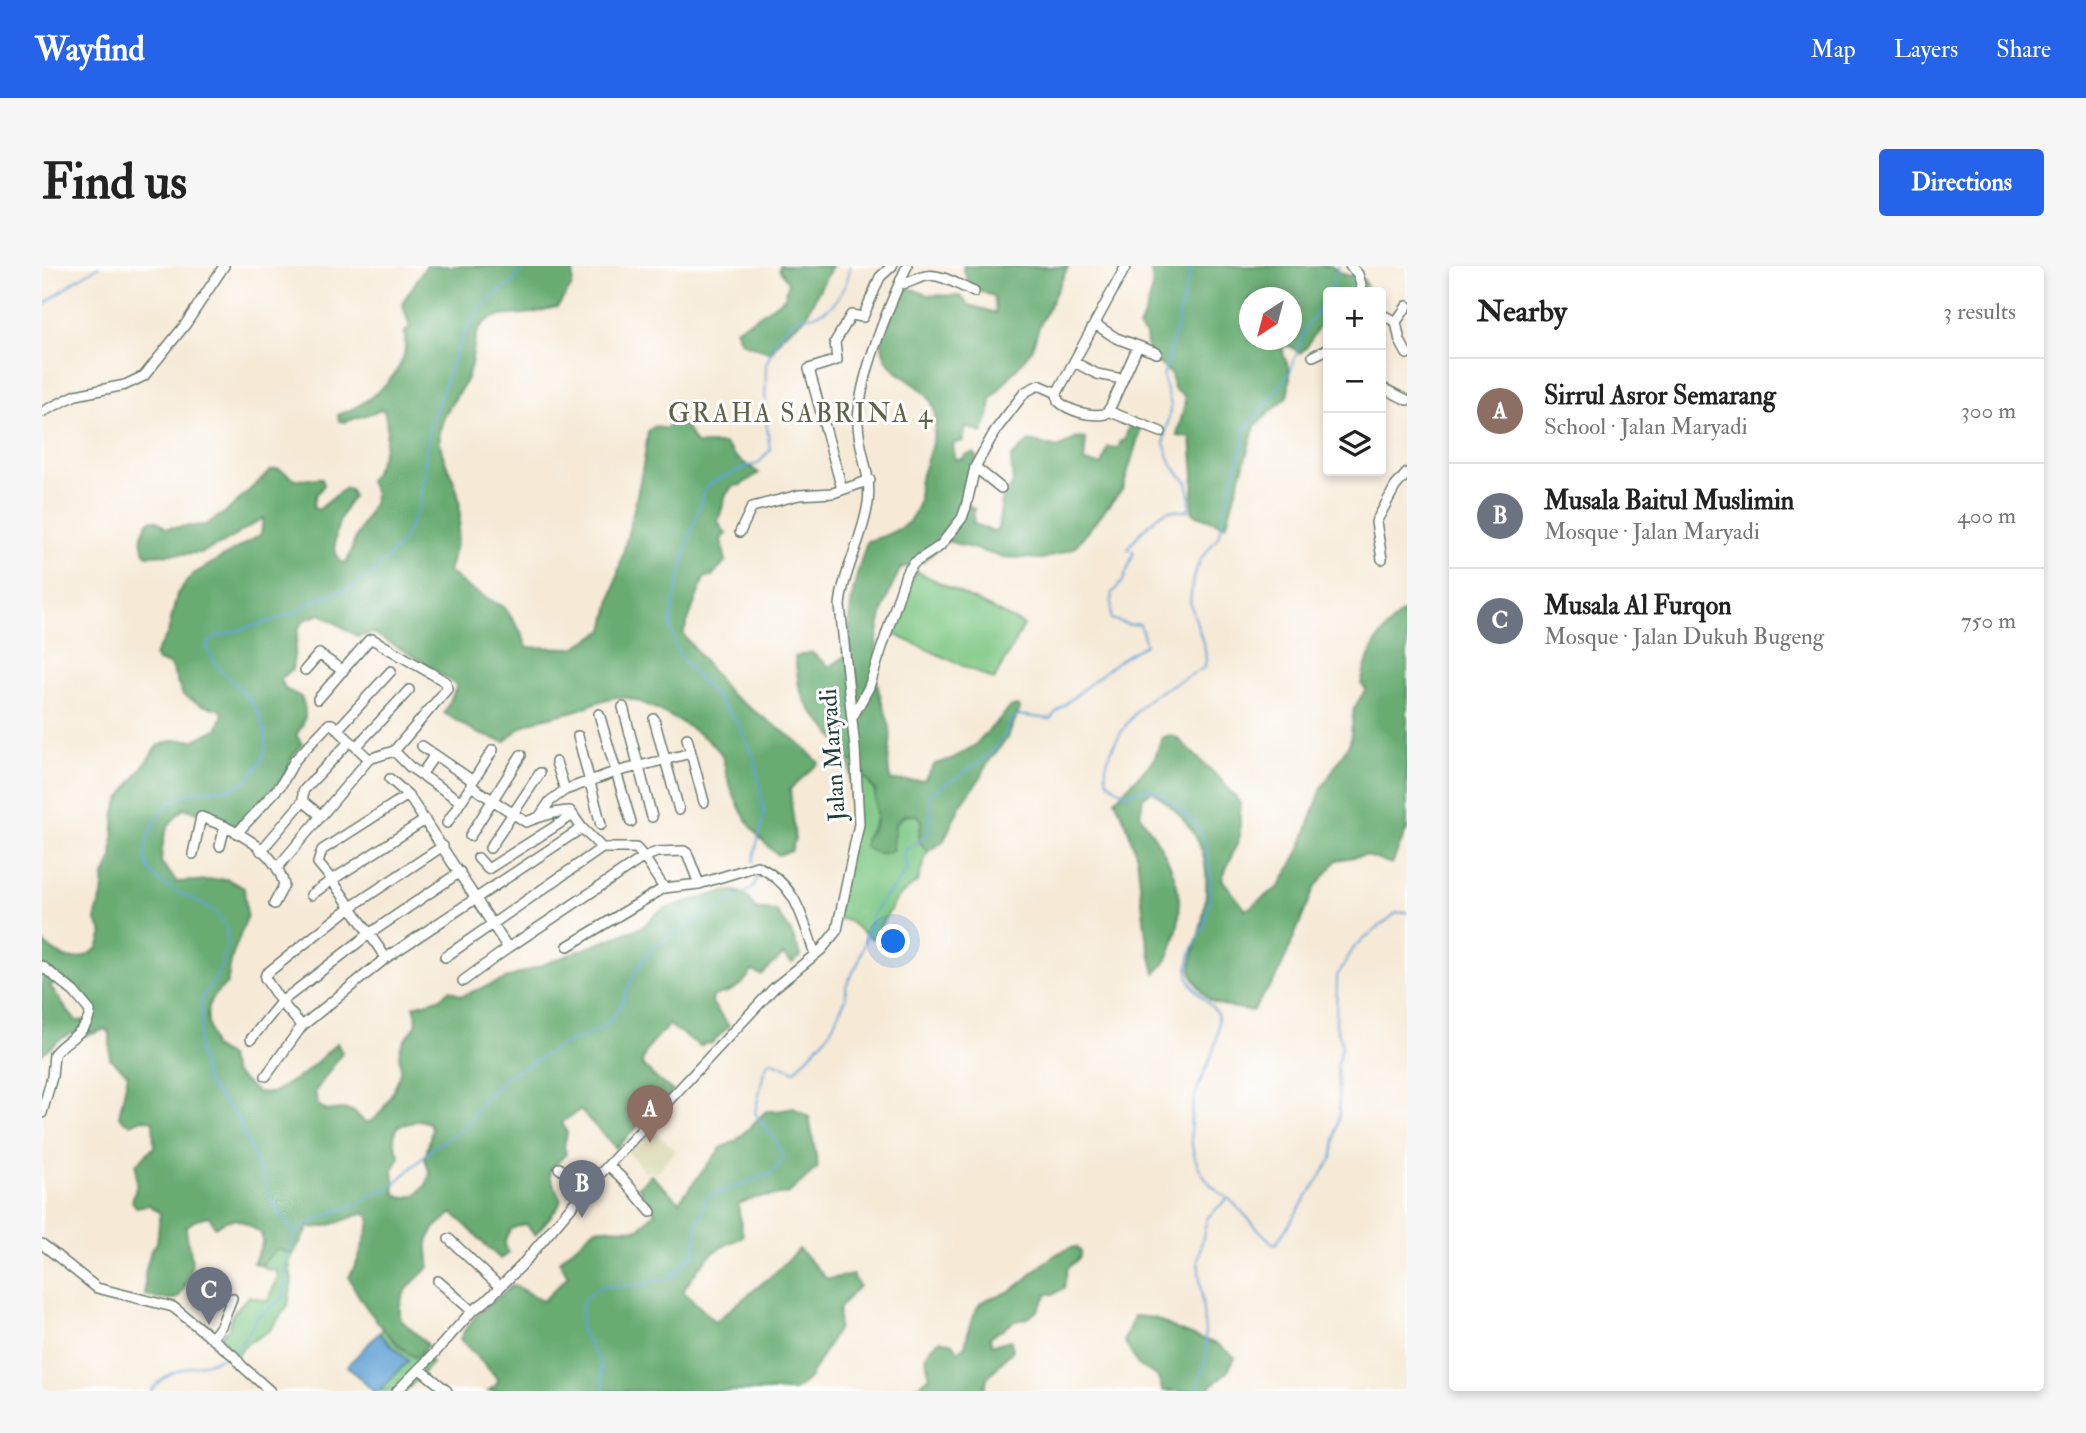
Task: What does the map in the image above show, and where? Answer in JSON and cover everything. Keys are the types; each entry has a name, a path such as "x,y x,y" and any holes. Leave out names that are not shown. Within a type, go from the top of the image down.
{"street":[{"path":"42,412 76,395 125,385 144,376 185,325 224,266"},
{"path":"842,489 808,369 837,360 835,342 851,315 863,317 880,277 892,266"},
{"name":"Jalan Maryadi","path":"397,1391 472,1311 500,1287 561,1221 587,1188 774,988 816,954 839,924 858,831 858,793 840,606 842,591 859,545 867,513 870,480 859,430 860,403 863,386 907,266"},
{"path":"1126,266 1057,393 1058,401 1073,410 1100,415 1108,411 1138,346"},
{"path":"1350,266 1358,274 1362,287"},
{"path":"899,284 913,283 920,277 929,275 974,292"},
{"path":"1407,306 1396,322 1400,341 1407,354"},
{"path":"1386,317 1396,322"},
{"path":"1095,324 1116,338 1157,353"},
{"path":"1314,356 1326,350"},
{"path":"1074,362 1097,374 1122,379"},
{"path":"852,720 869,687 906,574 914,563 940,546 962,518 975,467 995,431 1028,388 1039,385 1057,393"},
{"path":"1386,390 1407,400"},
{"path":"1108,411 1161,432"},
{"path":"975,467 1001,488"},
{"path":"1382,559 1376,522 1395,487 1407,473"},
{"path":"740,532 752,507 799,495 823,495 870,480"},
{"path":"278,867 369,759 394,751 447,689 446,682 369,639 318,699"},
{"path":"305,670 319,654 343,671"},
{"path":"338,729 391,671"},
{"path":"261,851 303,801 303,791 409,690"},
{"path":"623,707 652,817"},
{"path":"599,714 631,822"},
{"path":"654,719 679,810"},
{"path":"238,832 281,785 295,760 329,724 338,729 369,759"},
{"path":"578,736 601,825"},
{"path":"687,738 704,802"},
{"path":"422,746 526,822 566,810 573,814 582,828 602,848"},
{"path":"447,823 494,750"},
{"path":"394,751 421,775 460,801"},
{"path":"540,816 550,801 565,790 616,772 691,753"},
{"path":"470,836 521,755"},
{"path":"421,775 434,756"},
{"path":"556,762 565,790"},
{"path":"490,848 540,773"},
{"path":"390,779 408,795 508,948"},
{"path":"386,958 318,863 322,850 408,795"},
{"path":"303,801 320,815"},
{"path":"478,858 488,869 573,814"},
{"path":"192,854 201,817 238,832 278,867 284,885 274,904"},
{"path":"311,895 425,820"},
{"path":"220,846 225,826"},
{"path":"266,1076 302,1026 386,958 582,828"},
{"path":"302,1026 281,1002 265,978 266,974 351,907 443,846"},
{"path":"444,957 602,848 636,848 664,888"},
{"path":"463,981 644,857 657,852 684,851 699,884"},
{"path":"568,946 664,888 699,884 754,867 773,874 786,886 804,921 816,954"},
{"path":"251,1038 281,1002 369,934 460,872"},
{"path":"42,965 74,992 90,1011 89,1020 81,1031 54,1054 52,1077 43,1110"},
{"path":"609,1166 651,1212"},
{"path":"559,1168 587,1188"},
{"path":"449,1239 500,1287"},
{"path":"42,1244 97,1288 173,1307 223,1346 270,1391"},
{"path":"438,1281 472,1311"},
{"path":"212,1338 221,1326 232,1298"},
{"path":"420,1369 447,1391"}],"shaded area":[{"path":"649,1125 676,1151 655,1173 645,1172 626,1150"}],"green space":[{"path":"426,266 574,266 572,286 557,307 490,319 476,336 467,378 448,410 440,431 442,452 456,487 460,508 457,540 448,571 467,587 505,608 521,632 527,647 574,648 604,630 635,506 648,431 655,426 665,429 679,416 696,444 725,444 737,458 759,473 741,485 733,486 726,495 718,522 726,534 721,539 726,561 712,576 704,578 683,634 730,694 797,741 819,763 790,789 795,840 791,851 778,855 760,838 741,810 719,751 700,735 656,709 628,698 602,700 529,723 505,742 479,734 444,713 457,686 420,660 373,633 358,637 321,614 304,620 298,630 292,670 280,679 285,689 301,697 305,707 304,721 296,735 302,744 292,757 285,775 238,826 184,808 168,826 161,862 177,882 227,879 244,888 247,917 232,957 227,984 209,1004 208,1019 213,1047 228,1056 234,1073 257,1092 272,1093 305,1073 337,1043 342,1053 315,1092 318,1105 327,1111 351,1111 363,1121 371,1121 385,1106 397,1082 400,1049 417,1021 414,1006 439,999 450,990 461,996 644,926 660,911 711,895 736,891 745,895 755,909 776,911 791,932 801,956 792,963 783,955 761,975 752,971 737,987 713,997 712,1003 729,1026 711,1044 700,1046 669,1025 648,1048 642,1065 673,1091 616,1148 580,1110 562,1122 567,1133 564,1146 566,1154 550,1170 561,1200 535,1235 526,1224 512,1228 505,1243 509,1253 500,1259 453,1213 437,1226 429,1239 429,1267 406,1290 400,1303 401,1320 427,1346 414,1357 377,1321 349,1277 358,1260 370,1223 369,1216 364,1213 329,1225 309,1227 293,1254 276,1249 261,1265 253,1263 263,1242 261,1233 239,1220 228,1220 215,1227 209,1216 197,1219 186,1227 191,1267 177,1299 157,1299 145,1295 145,1273 151,1250 157,1243 160,1213 149,1205 136,1207 132,1201 136,1188 136,1164 154,1147 153,1121 142,1119 131,1124 119,1116 128,1074 110,1058 110,1033 105,1029 83,1036 71,1033 42,1054 42,942 56,953 69,958 82,957 98,948 103,933 96,921 96,915 104,876 112,858 115,811 120,799 157,746 175,740 195,740 218,728 223,714 219,709 201,705 183,695 170,665 157,661 154,655 168,633 177,594 192,575 261,534 263,518 225,542 201,553 147,555 142,541 144,529 150,520 156,520 166,528 205,525 227,511 270,471 278,469 297,479 322,478 324,485 316,495 313,507 318,510 345,488 351,490 353,496 340,519 335,537 337,555 341,562 347,562 373,504 375,494 369,481 385,446 387,427 383,409 345,422 339,421 338,415 358,406 378,392 400,365 405,352 405,332 410,327 403,306 404,300","holes":["63,977 88,1001 91,1020 77,1021 50,986","420,1120 429,1123 432,1129 425,1159 430,1174 426,1185 416,1195 403,1198 395,1194 393,1170 400,1157 394,1141 395,1134 399,1126"]},
{"path":"780,266 832,266 804,319 783,335 771,353 741,342 735,329 785,297 788,282 779,269"},
{"path":"963,266 1068,267 1039,327 1031,351 991,399 983,433 966,427 963,441 953,444 955,459 963,459 965,455 974,453 977,457 966,503 974,509 973,523 993,532 998,529 1002,500 1013,484 1011,458 1029,441 1058,448 1077,438 1086,439 1084,462 1102,465 1108,447 1118,448 1121,441 1124,442 1129,426 1141,428 1123,488 1074,548 1043,559 1002,557 947,541 922,562 901,568 884,609 876,652 878,688 890,729 888,767 891,781 924,780 935,764 952,759 975,745 1011,707 1020,708 1008,737 960,806 943,842 928,851 919,840 922,820 917,815 904,815 895,824 893,849 879,853 865,846 865,839 876,823 875,790 863,776 862,762 850,761 835,738 808,707 799,687 795,657 811,652 830,667 850,652 852,596 867,541 903,526 910,520 917,506 919,483 935,430 934,410 925,394 889,364 882,346 883,332 901,290 907,287 928,295 960,296 969,305 996,313 994,296 973,286"},
{"path":"1149,266 1331,266 1350,276 1356,272 1366,287 1323,287 1323,322 1308,346 1300,353 1296,350 1302,350 1302,287 1239,287 1239,350 1283,350 1290,373 1289,395 1255,426 1226,526 1192,513 1194,475 1191,438 1177,436 1185,397 1174,389 1171,374 1148,354 1146,335 1139,328 1150,297 1152,282"},
{"path":"916,571 1024,625 994,680 893,634"},
{"path":"1407,608 1407,829 1392,864 1365,855 1337,860 1314,889 1278,975 1252,1011 1219,1004 1210,1000 1201,990 1191,968 1207,884 1201,849 1184,819 1152,791 1143,798 1140,815 1174,874 1180,905 1179,923 1171,951 1165,963 1155,973 1146,936 1137,857 1115,800 1154,760 1162,738 1170,735 1177,738 1222,781 1240,803 1240,836 1222,879 1246,910 1280,886 1300,849 1322,788 1350,742 1354,708 1366,689 1361,684 1367,661 1382,633"},
{"path":"850,761 862,762 863,776 873,789 878,804 876,819 868,834 895,836 894,826 899,819 917,815 922,820 920,840 928,851 917,882 898,897 872,939 847,920 832,918 852,822"},
{"path":"794,1108 809,1117 818,1167 788,1194 754,1198 738,1204 743,1237 707,1258 683,1291 715,1322 777,1271 799,1249 827,1279 853,1275 859,1286 839,1308 838,1328 809,1378 795,1391 488,1391 497,1384 498,1379 460,1339 483,1309 513,1285 543,1301 568,1276 559,1261 596,1228 639,1229 655,1212 638,1187 651,1175 679,1201 721,1148 736,1141 766,1111"},
{"path":"1076,1247 1081,1251 1080,1257 1067,1269 1064,1288 1054,1294 1047,1294 1038,1310 1028,1318 1015,1321 990,1337 992,1345 1011,1340 1013,1350 987,1378 984,1391 907,1391 930,1377 926,1356 935,1344 941,1340 954,1344 958,1351 965,1346 972,1319 979,1305 1008,1292 1057,1254"},
{"path":"276,1249 293,1254 289,1264 292,1281 288,1305 270,1330 247,1344 232,1359 213,1343 229,1328 233,1313 249,1296 268,1301 278,1276 276,1270 261,1265"},
{"path":"1134,1316 1155,1318 1178,1330 1217,1344 1235,1357 1228,1371 1211,1386 1211,1391 1163,1391 1157,1376 1138,1365 1124,1341"},
{"path":"384,1328 399,1347 414,1357 422,1352 432,1363 406,1391 379,1391 408,1361 379,1333"}],"water":[{"path":"379,1333 408,1361 379,1391 373,1391 347,1366"}],"waterway":[{"path":"42,306 99,266"},
{"path":"295,1232 283,1219 269,1195 238,1119 206,1082 198,1048 201,1002 218,974 227,933 222,920 212,910 157,879 148,868 145,852 147,843 158,817 174,800 192,792 234,787 252,775 265,750 265,732 255,707 220,669 206,647 215,637 290,615 324,596 350,588 376,570 402,542 419,507 430,425 457,349 484,304 514,281 526,266"},
{"path":"753,862 764,813 755,759 738,723 679,655 671,629 671,616 685,553 705,488 715,481 758,464 770,450 765,411 766,365 773,346 780,335 799,317 819,313 835,302 845,286 850,266"},
{"path":"604,1391 600,1363 580,1329 583,1300 601,1286 634,1286 670,1278 694,1254 698,1223 707,1197 773,1173 783,1158 775,1140 755,1113 765,1067 771,1061 795,1071 829,1033 846,998 846,986 859,961 872,916 882,899 907,870 904,851 927,835 931,813 929,794 989,754 1006,734 1010,722 1018,715 1050,719 1115,664 1146,645 1140,624 1129,625 1111,619 1112,593 1123,581 1134,552 1128,549 1141,532 1166,512 1189,510 1187,482 1172,465 1164,443 1171,405 1163,377 1192,266"},
{"path":"1331,287 1339,266"},
{"path":"1228,1198 1215,1189 1205,1177 1193,1150 1191,1136 1193,1105 1215,1046 1218,1027 1216,1013 1192,985 1188,970 1192,951 1205,920 1209,899 1207,850 1200,831 1162,794 1147,789 1127,794 1109,782 1106,768 1120,734 1144,703 1204,668 1205,649 1190,602 1193,577 1201,559 1220,534 1245,428 1259,414 1290,372 1304,332 1323,301"},
{"path":"296,1233 305,1225 357,1205 373,1194 391,1187 436,1145 465,1128 487,1096 505,1078 561,1046 604,1027 621,1006 630,982 651,948 753,888 758,876 756,871"},
{"path":"1197,1391 1207,1352 1198,1260 1207,1218 1228,1198 1275,1245 1332,1159 1339,1113 1337,1065 1342,1044 1336,1025 1337,976 1355,946 1396,913 1407,912"},
{"path":"233,1351 241,1344 258,1316 283,1299 286,1285 285,1261 296,1234"},
{"path":"151,1391 176,1371 228,1355"}],"place":[{"name":"Sirrul Asror Semarang","path":"650,1143"},
{"name":"Musala Baitul Muslimin","path":"582,1218"},
{"name":"Musala Al Furqon","path":"209,1325"}],"district":[{"name":"GRAHA SABRINA 4","path":"801,414"}]}
